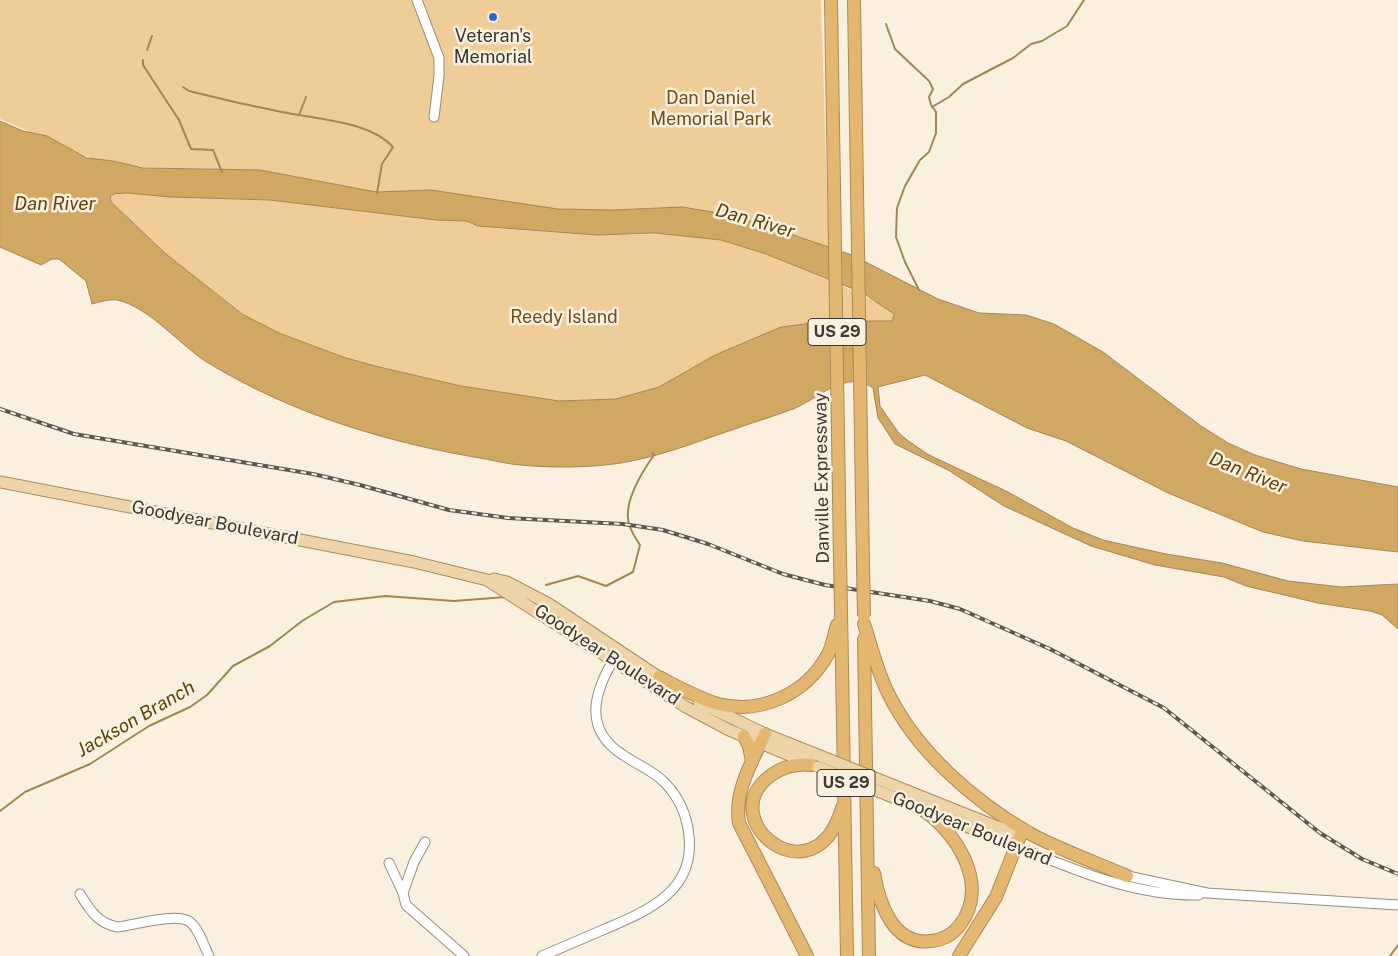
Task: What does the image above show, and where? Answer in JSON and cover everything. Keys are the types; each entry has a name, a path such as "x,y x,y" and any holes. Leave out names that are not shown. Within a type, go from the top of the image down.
{"highway":[{"name":"Danville Expressway","path":"829,0 832,37 840,559 846,794 847,956"},
{"name":"US 29","path":"854,0 869,956"},
{"path":"855,78 860,62 859,0"},
{"path":"659,677 720,704 747,707 769,703 798,689 814,673 828,653 841,611"},
{"path":"864,620 880,677 896,708 921,742 954,777 988,805 1029,833 1127,876"},
{"path":"744,736 749,746 752,762"},
{"path":"763,739 752,762 738,803 739,823 807,956"},
{"path":"816,762 784,768 774,773 761,784 754,798 753,812 756,826 765,839 784,850 798,852 811,849 824,840 835,826 846,794"},
{"path":"868,834 872,840 874,873 880,899 896,928 906,937 920,941 934,941 948,936 960,925 968,908 970,886 968,867 954,839 940,823 920,808"},
{"path":"959,956 991,905 1018,841"}],"main road":[{"name":"Goodyear Boulevard","path":"0,482 414,562 487,580 616,655 659,677 763,739 895,798 1018,841"},
{"name":"Goodyear Boulevard","path":"616,655 686,706 744,736 763,739"},
{"name":"Goodyear Boulevard","path":"816,762 895,786 1018,841"}],"street":[{"path":"417,0 439,58 439,76 434,117"},
{"path":"542,956 653,908 674,888 688,858 688,825 676,797 658,776 613,747 598,723 595,706 597,691 616,655"},
{"name":"Goodyear Boulevard","path":"1018,841 1127,876 1207,893 1398,905"},
{"name":"Goodyear Boulevard","path":"1018,841 1113,883 1155,892 1196,895 1207,893"},
{"path":"403,893 414,862 425,842"},
{"path":"389,863 403,893 406,906 464,956"},
{"path":"80,894 95,916 105,924 118,927 175,918 185,919 193,925 209,956"}],"green space":[{"name":"Dan Daniel Memorial Park","path":"0,0 821,0 829,252 573,212 378,194 256,170 156,169 93,159 0,119"},
{"name":"Reedy Island","path":"127,193 170,197 270,200 436,220 466,221 472,225 608,234 670,234 713,239 730,242 764,253 879,303 894,313 893,321 829,321 781,327 715,355 659,387 616,399 559,401 461,386 343,357 279,333 242,314 166,254 111,202 110,197 114,194"}],"water":[{"name":"Dan River","path":"0,121 23,131 47,136 87,158 113,161 143,168 260,170 376,192 431,190 558,209 613,210 682,207 719,213 761,224 852,255 938,299 979,313 1026,315 1054,324 1103,352 1201,426 1228,443 1255,455 1301,469 1398,487 1398,552 1303,541 1263,532 1168,493 1066,441 1027,428 925,375 878,387 880,406 898,432 907,440 929,455 1008,492 1073,528 1103,540 1166,554 1222,563 1288,581 1341,587 1398,584 1398,629 1382,615 1370,611 1318,603 1246,586 1224,577 1155,565 1091,546 1004,506 948,470 895,444 878,418 873,388 863,383 842,383 793,409 649,457 596,466 570,467 509,464 405,443 338,423 272,397 199,357 153,319 129,304 114,300 92,304 86,281 59,259 52,259 41,265 0,247","holes":["127,193 170,197 270,200 436,220 466,221 478,226 597,235 655,233 721,240 766,254 863,293 894,314 892,321 829,321 781,327 715,355 659,387 616,399 559,401 461,386 343,357 279,333 242,314 166,254 111,202 110,197 114,194"]}],"waterway":[{"path":"932,107 949,97 963,84 1013,58 1031,44 1042,41 1067,26 1084,0"},
{"path":"886,24 895,49 929,81 933,89 929,97 931,105 936,112 936,133 929,152 920,160 905,186 897,208 896,237 905,262 919,290"},
{"path":"147,50 152,36"},
{"path":"143,60 143,65 179,120 191,149 213,150 222,172"},
{"path":"183,87 189,91 236,102 341,122 356,126 383,138 393,147 382,164 377,193"},
{"path":"299,115 306,97"},
{"name":"Jackson Branch","path":"546,585 578,576 606,586 633,572 640,545 629,524 629,507 631,497 644,470 654,455 653,453"},
{"name":"Jackson Branch","path":"0,811 25,792 90,764 149,726 190,707 207,695 233,666 270,646 302,621 334,602 385,596 454,601 506,597"},
{"path":"1390,956 1398,945"}],"railway":[{"path":"0,409 74,434 313,474 449,510 508,518 623,524 663,530 708,544 783,574 825,585 930,601 960,609 1050,649 1164,708 1320,833 1362,859 1398,874"}],"place":[{"name":"Veteran's Memorial","path":"493,17"}]}
